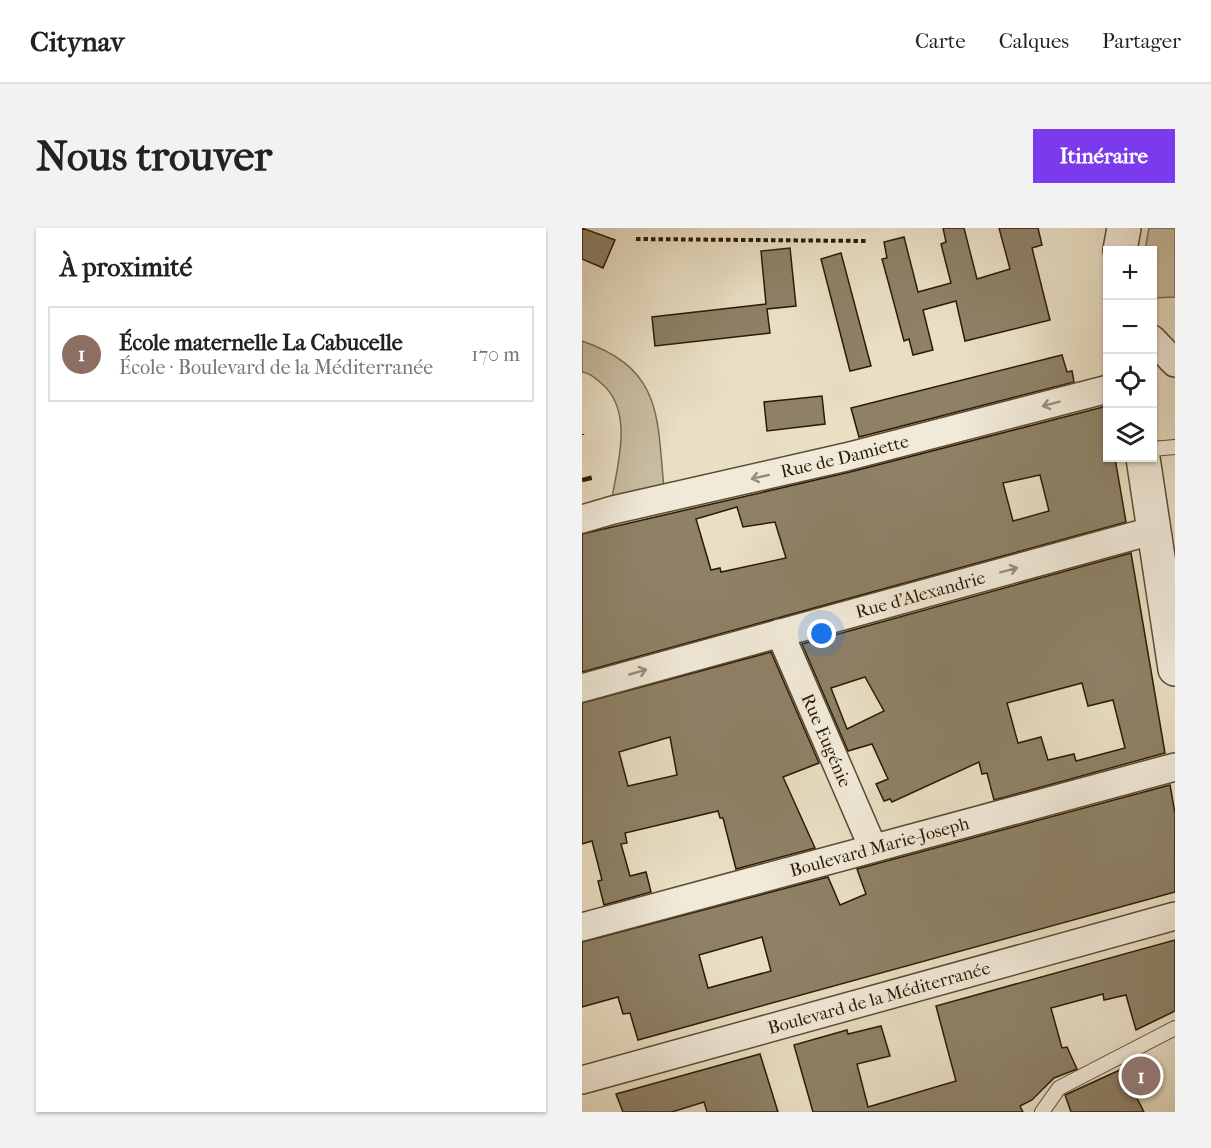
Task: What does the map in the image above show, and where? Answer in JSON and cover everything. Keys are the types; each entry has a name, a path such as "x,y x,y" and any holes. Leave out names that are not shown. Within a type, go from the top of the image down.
{"street":[{"path":"1121,246 1124,228"},
{"path":"1157,344 1175,363"},
{"name":"Rue de Damiette","path":"582,519 624,507 846,457 1103,391"},
{"path":"1144,462 1175,669"},
{"name":"Rue d'Alexandrie","path":"582,688 1155,530"},
{"name":"Rue Eugénie","path":"780,633 873,848"},
{"name":"Boulevard Marie-Joseph","path":"582,927 1175,767"},
{"name":"Boulevard de la Méditerranée","path":"582,1080 1175,916"}],"lane":[{"path":"1157,449 1175,447"},
{"path":"1042,1112 1059,1088 1175,1028"}],"path":[{"path":"636,239 866,241"}],"shaded area":[{"path":"1149,228 1175,228 1175,297 1157,298 1157,246 1146,246"},
{"path":"582,341 608,352 628,366 642,381 651,398 656,418 664,489 611,503 619,456 621,424 618,408 611,395 601,383 588,373 582,372"}],"building":[{"path":"582,228 615,240 603,268 582,259"},
{"path":"943,228 964,228 977,279 1010,269 999,228 1038,228 1042,245 1032,248 1050,320 965,341 956,301 923,310 933,350 913,355 909,339 904,341 882,259 887,258 884,242 904,237 918,292 951,283 941,244 946,242"},
{"path":"790,248 796,306 767,309 770,333 655,346 652,317 766,304 761,251"},
{"path":"841,253 871,366 850,371 821,259"},
{"path":"1062,355 1067,372 1072,371 1074,382 859,437 851,408"},
{"path":"822,396 825,424 767,431 764,402"},
{"path":"1103,407 1103,462 1116,462 1126,522 582,672 582,534 850,472","holes":["1040,475 1049,511 1013,521 1003,483","737,507 743,527 775,522 786,558 721,572 720,568 711,570 696,519"]},
{"path":"1131,553 1165,753 994,800 987,773 982,774 979,762 892,802 890,799 884,801 876,784 888,779 872,744 848,751 802,644","holes":["865,677 884,711 847,729 831,688","1082,683 1088,706 1113,700 1125,748 1076,761 1074,754 1048,760 1041,737 1018,743 1007,703"]},
{"path":"771,652 819,763 783,777 815,848 736,869 723,818 720,818 718,811 625,833 627,843 621,844 630,876 646,872 651,892 604,905 598,881 602,880 592,841 582,844 582,703","holes":["670,737 677,775 628,786 619,752"]},
{"path":"1170,785 1175,813 1175,892 638,1040 630,1013 623,1014 618,997 582,1007 582,942 828,877 840,905 866,894 857,869","holes":["762,937 771,971 708,988 699,955"]},
{"path":"1175,940 1175,1011 1136,1030 1126,995 1104,1000 1103,994 1051,1008 1062,1048 1067,1047 1077,1069 1054,1078 1032,1100 1020,1106 1023,1112 813,1112 794,1045 847,1030 848,1034 881,1026 890,1056 857,1064 868,1107 956,1081 936,1006"},
{"path":"760,1054 778,1112 707,1112 704,1102 672,1112 623,1112 616,1094"},
{"path":"1122,1069 1144,1112 1071,1112 1065,1095"}],"railway":[{"path":"582,480 595,477"}],"place":[{"name":"École maternelle La Cabucelle","path":"1141,1076"}]}
